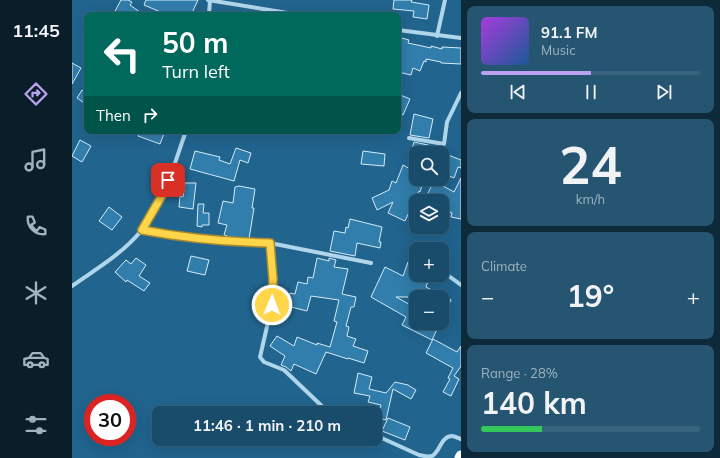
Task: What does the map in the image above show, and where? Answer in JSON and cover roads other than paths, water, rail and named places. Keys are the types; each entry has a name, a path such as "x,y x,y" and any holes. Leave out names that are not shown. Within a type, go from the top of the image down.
{"street":[{"path":"208,12 209,0 282,12"},
{"path":"438,36 445,0"},
{"path":"401,30 461,38"},
{"path":"409,138 444,144 447,122 461,94"},
{"path":"72,286 113,257 142,230 164,192 185,134"},
{"path":"142,230 169,235 228,241 270,243 371,263"},
{"path":"270,243 273,279 272,305 260,357 264,362 284,370 321,406"},
{"path":"449,276 461,285"},
{"path":"382,437 419,455 426,456 431,456 435,453 447,437 452,436 461,438"}]}
